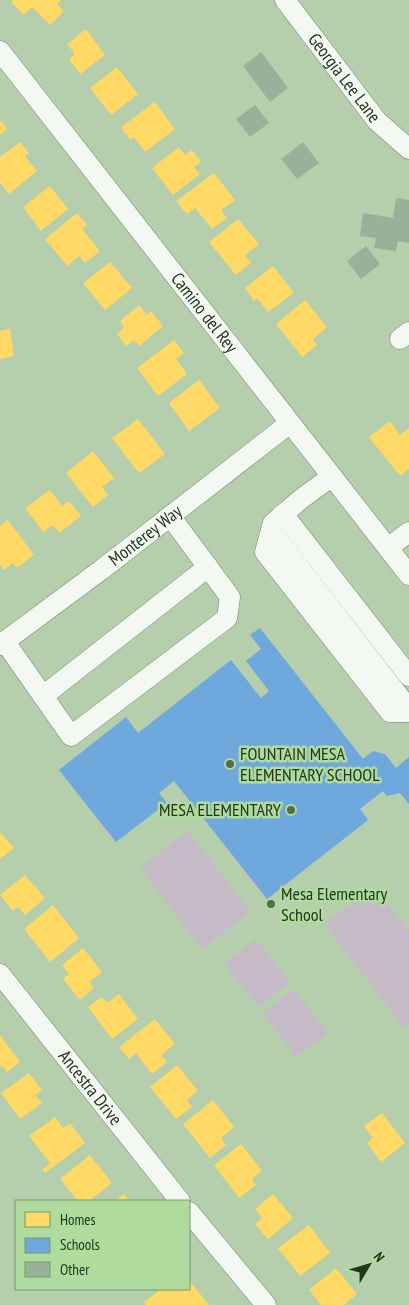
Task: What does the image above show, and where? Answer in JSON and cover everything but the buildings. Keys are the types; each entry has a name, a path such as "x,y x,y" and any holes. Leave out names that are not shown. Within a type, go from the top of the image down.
{"street":[{"name":"Georgia Lee Lane","path":"285,0 377,121 409,149"},
{"name":"Camino del Rey","path":"0,51 409,575"},
{"name":"Monterey Way","path":"2,644 290,422"},
{"path":"331,477 273,522 265,552 390,712 409,711"},
{"path":"283,514 409,676"},
{"path":"2,644 43,696 71,736 227,618 230,596 170,516"},
{"path":"388,548 409,532"},
{"path":"43,696 208,567"},
{"name":"Ancestra Drive","path":"0,974 179,1200"},
{"path":"190,1213 266,1305"}],"shaded area":[{"path":"188,831 251,912 202,949 140,868"},
{"path":"374,886 409,932 409,1024 404,1028 324,924"},
{"path":"256,939 290,983 258,1007 224,963"},
{"path":"294,989 328,1033 296,1057 262,1013"}],"place":[{"name":"FOUNTAIN MESA ELEMENTARY SCHOOL","path":"230,764"},
{"name":"MESA ELEMENTARY","path":"291,810"},
{"name":"Mesa Elementary School","path":"271,904"}]}
